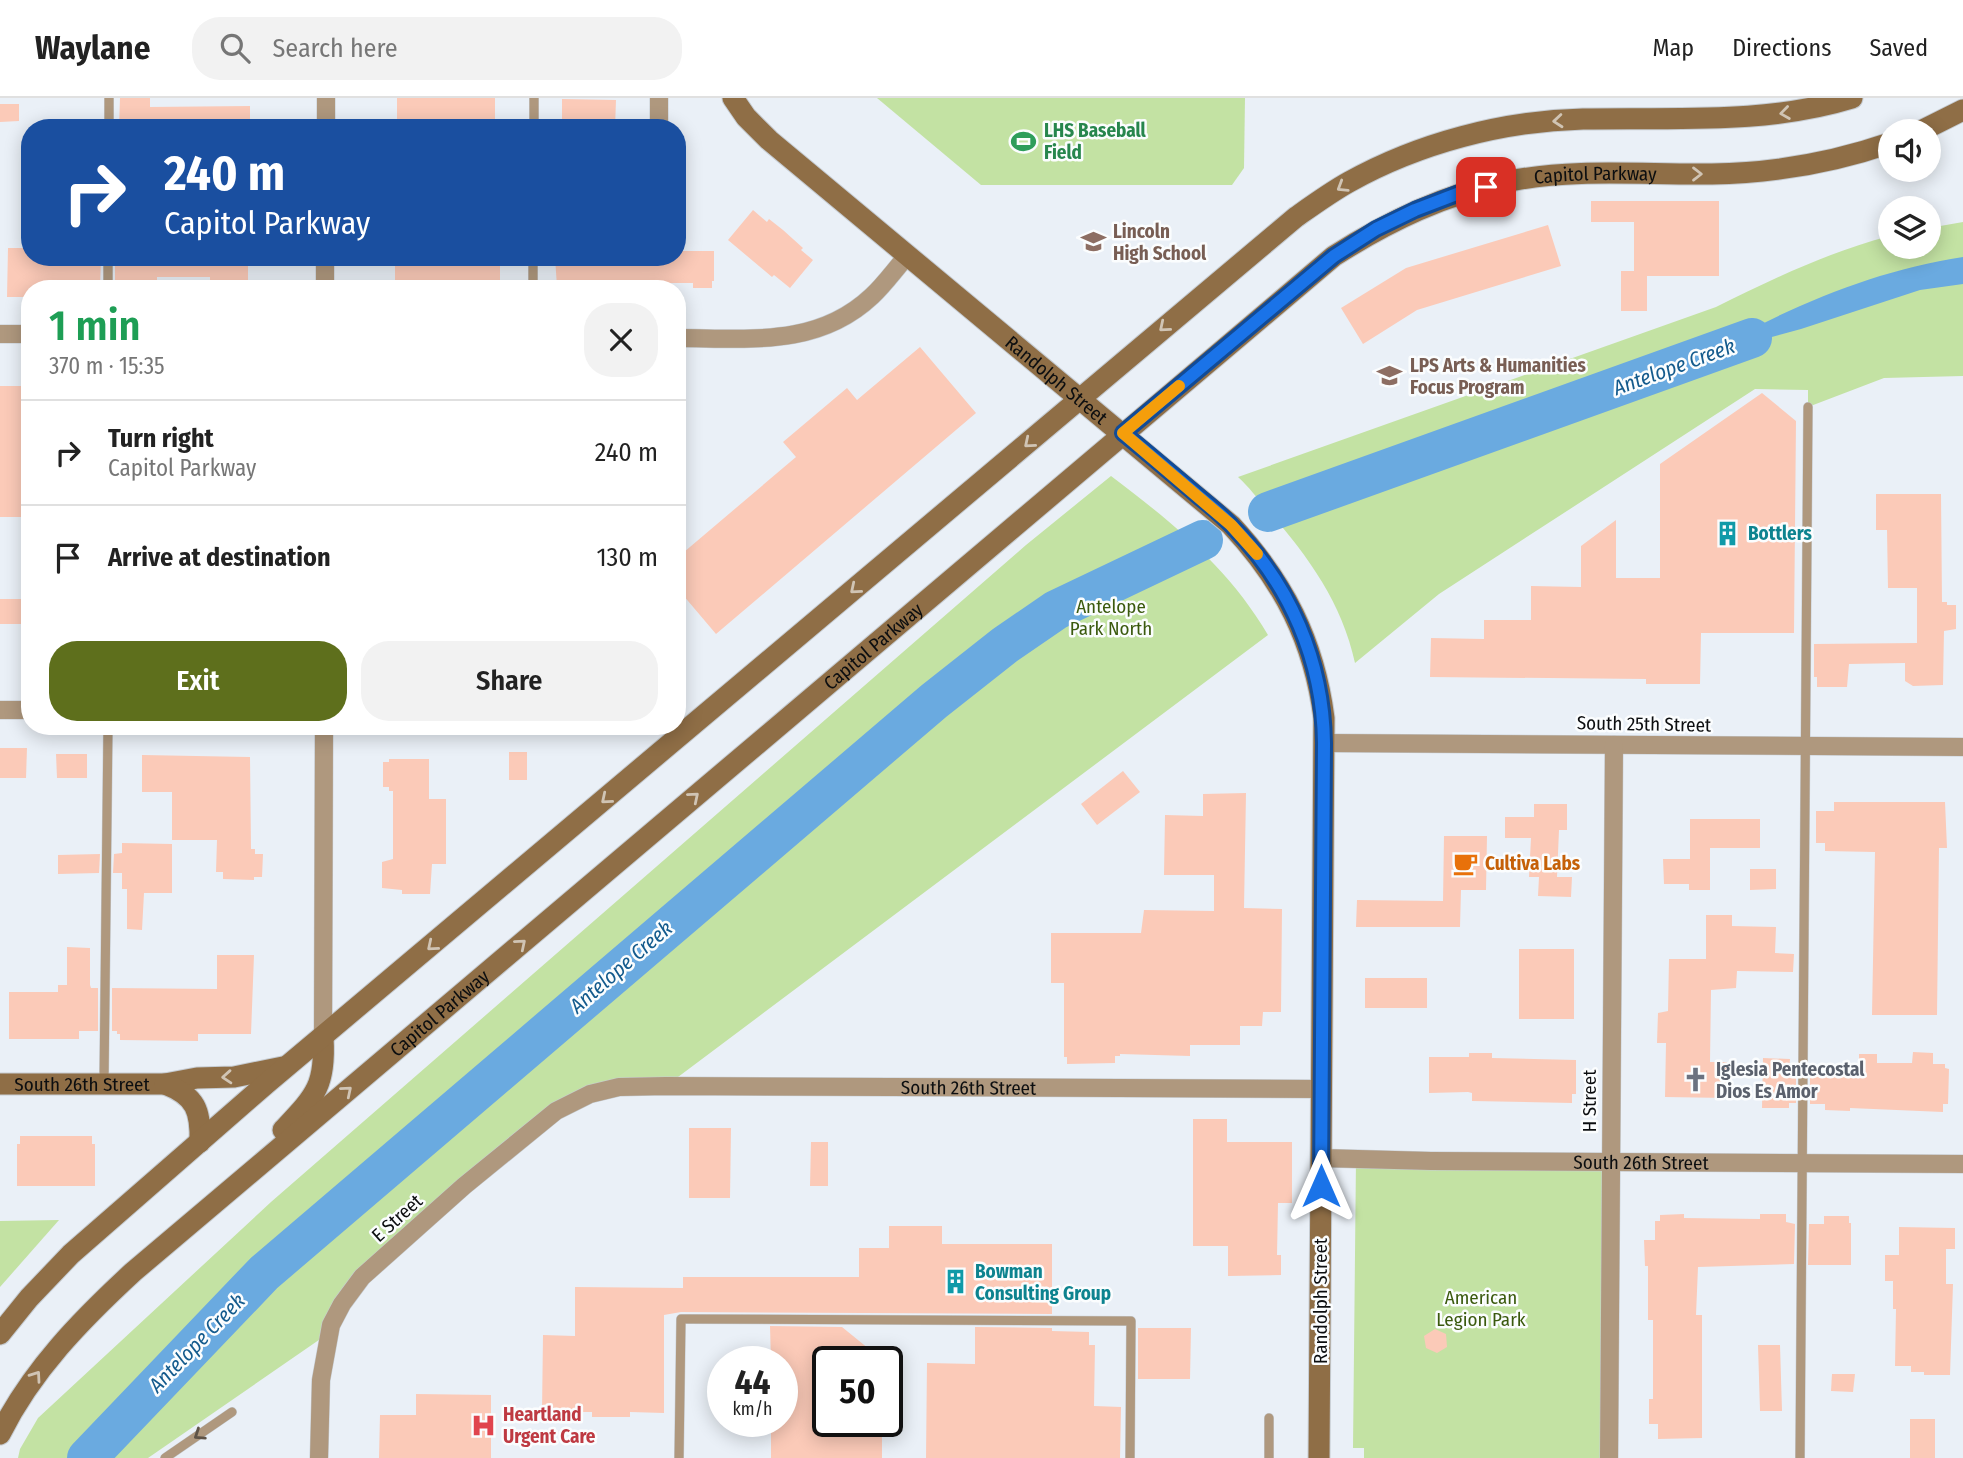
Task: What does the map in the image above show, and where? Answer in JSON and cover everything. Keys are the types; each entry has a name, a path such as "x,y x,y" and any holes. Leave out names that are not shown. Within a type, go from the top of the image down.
{"main road":[{"name":"Randolph Street","path":"733,98 746,117 769,140 1231,525 1255,551 1280,587 1306,642 1324,718 1319,1458"},
{"path":"686,731 1296,216 1349,182 1393,161 1475,134 1532,124 1581,119 1759,116 1822,106 1852,98"},
{"path":"1941,121 1963,110"},
{"name":"Capitol Parkway","path":"0,1434 38,1373 85,1316 201,1214 1334,256 1376,229 1415,210 1462,192 1511,181 1560,174 1762,172 1821,163 1878,146"},
{"path":"0,1334 29,1298 71,1254 288,1066 681,735"},
{"path":"201,1214 310,1100 324,1071 323,1038"},
{"name":"South 26th Street","path":"0,1084 165,1084 197,1078 234,1077 288,1066"},
{"name":"South 26th Street","path":"165,1084 182,1091 192,1101 200,1119 200,1143"}],"street":[{"path":"326,98 326,119"},
{"path":"659,98 659,119"},
{"path":"686,338 777,338 801,335 827,327 852,313 874,295 908,255"},
{"path":"0,334 21,334"},
{"path":"0,710 21,710"},
{"path":"323,1038 324,735"},
{"name":"South 25th Street","path":"1324,743 1963,747"},
{"name":"H Street","path":"1609,1458 1614,745"},
{"name":"South 26th Street","path":"619,1087 1321,1089"},
{"name":"E Street","path":"319,1458 320,1389 326,1346 335,1315 356,1284 464,1186 556,1111 590,1094 619,1087"},
{"name":"South 26th Street","path":"1321,1158 1610,1163 1963,1164"}],"lane":[{"path":"109,119 110,98"},
{"path":"534,98 534,119"},
{"path":"1800,1458 1808,407"},
{"path":"104,1084 108,735"},
{"path":"679,1458 681,1319 715,1319 1131,1321 1130,1458"},
{"path":"165,1458 232,1412"},
{"path":"1269,1418 1269,1458"}],"green space":[{"name":"LHS Baseball Field","path":"877,98 1245,98 1244,168 1232,185 981,185"},
{"path":"1963,222 1963,376 1884,378 1808,407 1808,390 1755,389 1439,594 1355,663 1341,620 1321,580 1282,526 1238,477 1716,307 1823,258 1878,240 1878,259 1941,259 1941,226"},
{"name":"Antelope Park North","path":"1111,476 1177,529 1217,567 1268,635 666,1086 590,1094 362,1277 329,1333 148,1458 18,1458 20,1449 38,1418 271,1202 1026,545"},
{"name":"American Legion Park","path":"1356,1159 1610,1163 1609,1458 1364,1458 1364,1448 1353,1448"},
{"path":"59,1220 0,1287 0,1221"}],"water":[{"path":"1963,257 1963,284 1920,290 1801,329 1699,357 1826,295 1894,272"}],"building":[{"path":"120,98 150,98 150,107 250,106 250,119 119,119"},
{"path":"397,98 495,98 495,119 397,119"},
{"path":"562,99 616,100 615,119 562,119"},
{"path":"0,104 19,104 19,121 0,122"},
{"path":"1591,201 1719,201 1719,276 1647,276 1647,311 1621,311 1621,271 1634,271 1634,222 1591,222"},
{"path":"753,210 767,222 769,219 783,230 813,260 790,288 774,275 772,277 728,240"},
{"path":"1548,225 1561,266 1417,310 1363,344 1341,308 1406,268"},
{"path":"8,248 21,248 21,266 101,266 100,280 21,280 21,297 7,297"},
{"path":"686,251 714,251 712,288 693,288 693,283 686,283 686,280 557,280 556,266 686,266"},
{"path":"115,266 248,266 248,280 157,277 157,280 115,280"},
{"path":"395,266 500,266 500,280 395,280"},
{"path":"920,347 976,413 716,634 686,599 686,550 796,457 783,442 847,388 857,400"},
{"path":"0,386 21,386 21,517 0,517"},
{"name":"Bottlers","path":"1762,393 1796,421 1794,633 1701,633 1700,684 1646,684 1646,679 1430,677 1431,638 1484,639 1484,620 1531,620 1531,586 1581,587 1581,546 1616,520 1616,578 1660,578 1660,464"},
{"path":"1876,494 1941,494 1942,602 1956,605 1956,629 1944,631 1943,685 1913,686 1905,681 1905,663 1849,664 1847,687 1817,687 1817,677 1814,677 1814,644 1917,643 1917,588 1888,588 1887,530 1876,530"},
{"path":"0,599 21,599 21,624 0,624"},
{"path":"0,748 27,748 26,778 0,778"},
{"path":"509,752 527,752 527,780 509,780"},
{"path":"56,754 87,754 87,778 57,778"},
{"path":"142,755 250,757 251,849 255,849 255,854 263,854 262,877 254,877 254,880 223,879 223,872 216,872 217,840 172,840 172,792 142,792"},
{"path":"389,759 429,759 429,799 446,799 446,864 432,864 430,894 402,894 402,890 382,888 382,862 393,859 393,791 389,791 389,787 383,787 383,762 389,762"},
{"path":"1123,771 1140,792 1097,825 1081,804"},
{"path":"1246,793 1244,908 1282,909 1281,1012 1263,1012 1262,1026 1240,1026 1240,1045 1190,1045 1190,1056 1120,1054 1115,1056 1115,1063 1067,1064 1067,1057 1064,1057 1064,983 1051,983 1051,933 1141,933 1144,910 1214,911 1214,875 1164,875 1165,815 1203,816 1203,794"},
{"path":"1834,802 1945,802 1947,848 1939,848 1937,1015 1872,1015 1875,852 1825,851 1825,843 1816,843 1816,811 1834,811"},
{"path":"1534,804 1567,804 1567,830 1559,830 1557,877 1572,877 1571,897 1538,896 1539,877 1529,877 1531,838 1505,838 1505,817 1534,817"},
{"path":"1690,819 1760,819 1760,848 1710,848 1710,890 1689,890 1689,884 1664,884 1663,859 1690,859"},
{"path":"1444,836 1487,836 1486,890 1461,890 1460,927 1356,927 1357,900 1443,901"},
{"path":"122,843 172,844 172,893 144,893 142,930 127,929 127,889 122,889 122,873 113,873 114,854 122,853"},
{"path":"100,854 99,873 58,874 58,855"},
{"path":"1750,869 1776,869 1776,889 1750,890"},
{"path":"1706,915 1732,915 1732,926 1776,927 1775,953 1794,954 1793,972 1737,971 1736,988 1711,990 1710,1062 1727,1062 1727,1098 1665,1097 1666,1043 1657,1043 1658,1013 1668,1011 1669,959 1706,959"},
{"path":"67,947 90,948 90,985 91,988 98,988 98,1031 79,1031 79,1039 9,1039 9,992 58,992 58,985 67,985"},
{"path":"1519,949 1574,949 1574,1019 1519,1019"},
{"path":"217,955 254,955 251,1034 198,1034 198,1041 120,1040 120,1034 112,1031 112,988 217,989"},
{"path":"1365,978 1427,978 1427,1008 1365,1008"},
{"path":"1913,1052 1933,1053 1933,1064 1945,1064 1945,1068 1949,1069 1948,1104 1943,1104 1943,1112 1850,1108 1850,1111 1825,1110 1825,1104 1810,1104 1810,1069 1859,1065 1859,1054 1877,1054 1877,1063 1912,1063"},
{"path":"1469,1053 1492,1053 1492,1058 1576,1060 1576,1094 1572,1094 1572,1103 1472,1101 1472,1093 1468,1092 1429,1093 1429,1057 1469,1057"},
{"path":"1763,1058 1790,1059 1789,1069 1796,1069 1796,1103 1789,1103 1789,1108 1762,1108"},
{"path":"1193,1119 1227,1119 1227,1142 1292,1142 1292,1203 1278,1203 1277,1255 1281,1255 1281,1275 1228,1276 1228,1246 1193,1246"},
{"path":"689,1128 731,1128 730,1198 689,1198"},
{"path":"20,1136 92,1136 92,1144 95,1144 95,1186 17,1186 17,1144 20,1144"},
{"path":"811,1142 828,1142 828,1186 810,1186"},
{"path":"1684,1214 1684,1218 1760,1219 1760,1214 1786,1214 1786,1222 1795,1224 1794,1264 1698,1267 1696,1315 1702,1315 1702,1438 1658,1439 1658,1424 1649,1424 1649,1399 1653,1399 1653,1320 1648,1320 1648,1266 1645,1266 1644,1240 1655,1240 1655,1221 1660,1221 1660,1215"},
{"path":"1824,1216 1849,1216 1851,1265 1808,1265 1809,1224 1824,1224"},
{"path":"889,1226 942,1226 942,1244 1052,1244 1052,1314 681,1312 664,1315 664,1413 630,1412 630,1417 592,1417 592,1412 542,1412 543,1335 575,1336 575,1287 683,1288 683,1277 859,1277 859,1248 889,1248"},
{"path":"1899,1227 1955,1228 1955,1249 1946,1249 1946,1284 1953,1284 1950,1375 1924,1375 1924,1372 1911,1372 1911,1366 1895,1366 1896,1309 1893,1309 1893,1281 1885,1281 1885,1255 1899,1255"},
{"path":"770,1326 842,1327 865,1346 812,1346 812,1437 882,1437 882,1458 771,1458 771,1437 798,1437 798,1346 771,1346"},
{"path":"975,1327 1052,1328 1052,1331 1089,1332 1089,1345 1095,1345 1094,1406 1121,1407 1120,1458 926,1458 927,1363 975,1364"},
{"path":"1138,1328 1191,1328 1190,1379 1138,1379"},
{"path":"1435,1329 1446,1334 1447,1347 1437,1353 1426,1348 1424,1336"},
{"path":"1758,1345 1780,1345 1782,1411 1760,1411"},
{"path":"1832,1374 1855,1374 1853,1392 1831,1391"},
{"path":"416,1394 491,1395 491,1458 379,1458 380,1415 416,1415"},
{"path":"1910,1419 1935,1419 1935,1458 1910,1458"}],"waterway":[{"name":"Antelope Creek","path":"1268,512 1752,338"},
{"name":"Antelope Creek","path":"87,1458 264,1273 934,701 1005,645 1056,610 1203,540"}],"slow traffic":[{"path":"1179,386 1123,433 1231,525 1257,554"}],"place":[{"name":"LHS Baseball Field","path":"1024,141"},
{"name":"Lincoln High School","path":"1093,242"},
{"name":"LPS Arts & Humanities Focus Program","path":"1390,376"},
{"name":"Bottlers","path":"1728,533"},
{"name":"Cultiva Labs","path":"1465,863"},
{"name":"Iglesia Pentecostal Dios Es Amor","path":"1696,1080"},
{"name":"Bowman Consulting Group","path":"955,1282"},
{"name":"Heartland Urgent Care","path":"483,1425"}],"route":[{"path":"1321,1186 1324,718 1315,672 1296,617 1280,587 1255,551 1231,525 1123,433 1334,256 1376,229 1415,210 1462,192 1486,187"}]}
